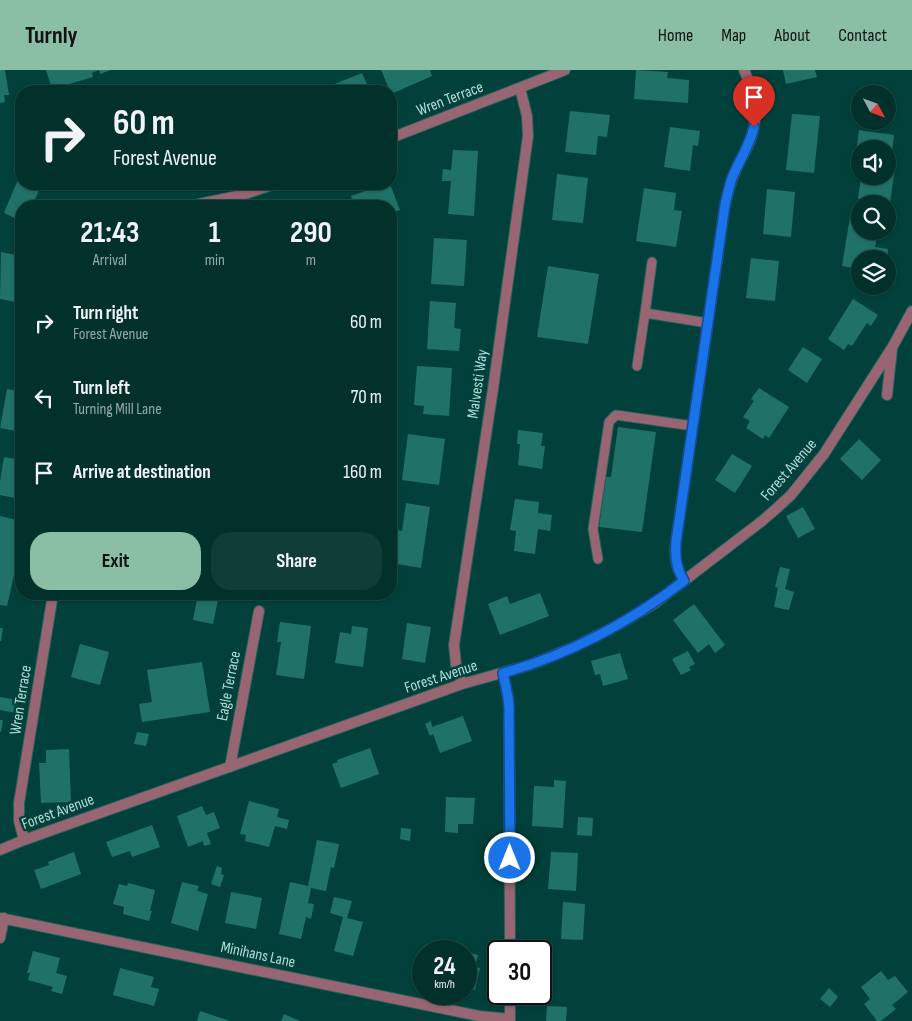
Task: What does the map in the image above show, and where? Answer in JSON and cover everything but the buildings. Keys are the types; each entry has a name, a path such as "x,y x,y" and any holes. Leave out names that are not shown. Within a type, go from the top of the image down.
{"street":[{"name":"Wren Terrace","path":"397,136 564,70"},
{"path":"684,581 677,567 675,550 728,192 732,178 751,139 754,127 755,114 752,90 744,70"},
{"name":"Malvesti Way","path":"462,684 456,665 454,646 493,389 528,136 528,116 520,88"},
{"path":"218,200 257,190"},
{"name":"Forest Avenue","path":"0,850 462,684 530,665 611,629 655,603 767,517 797,488 824,454 912,311"},
{"path":"887,395 892,346"},
{"name":"Wren Terrace","path":"24,840 19,821 19,803 52,600"},
{"name":"Eagle Terrace","path":"230,767 259,611"},
{"path":"503,673 509,708 510,940"},
{"path":"0,938 2,918"},
{"name":"Minihans Lane","path":"2,918 479,1016 510,1020"},
{"path":"510,1005 510,1020"}],"lane":[{"path":"637,366 652,262"},
{"path":"645,313 708,323"},
{"path":"598,559 594,529 609,422 616,415 693,426"}],"route":[{"path":"510,858 509,708 503,673 544,660 618,625 655,603 684,581 677,567 675,550 725,205 732,178 746,152 754,127"}]}
